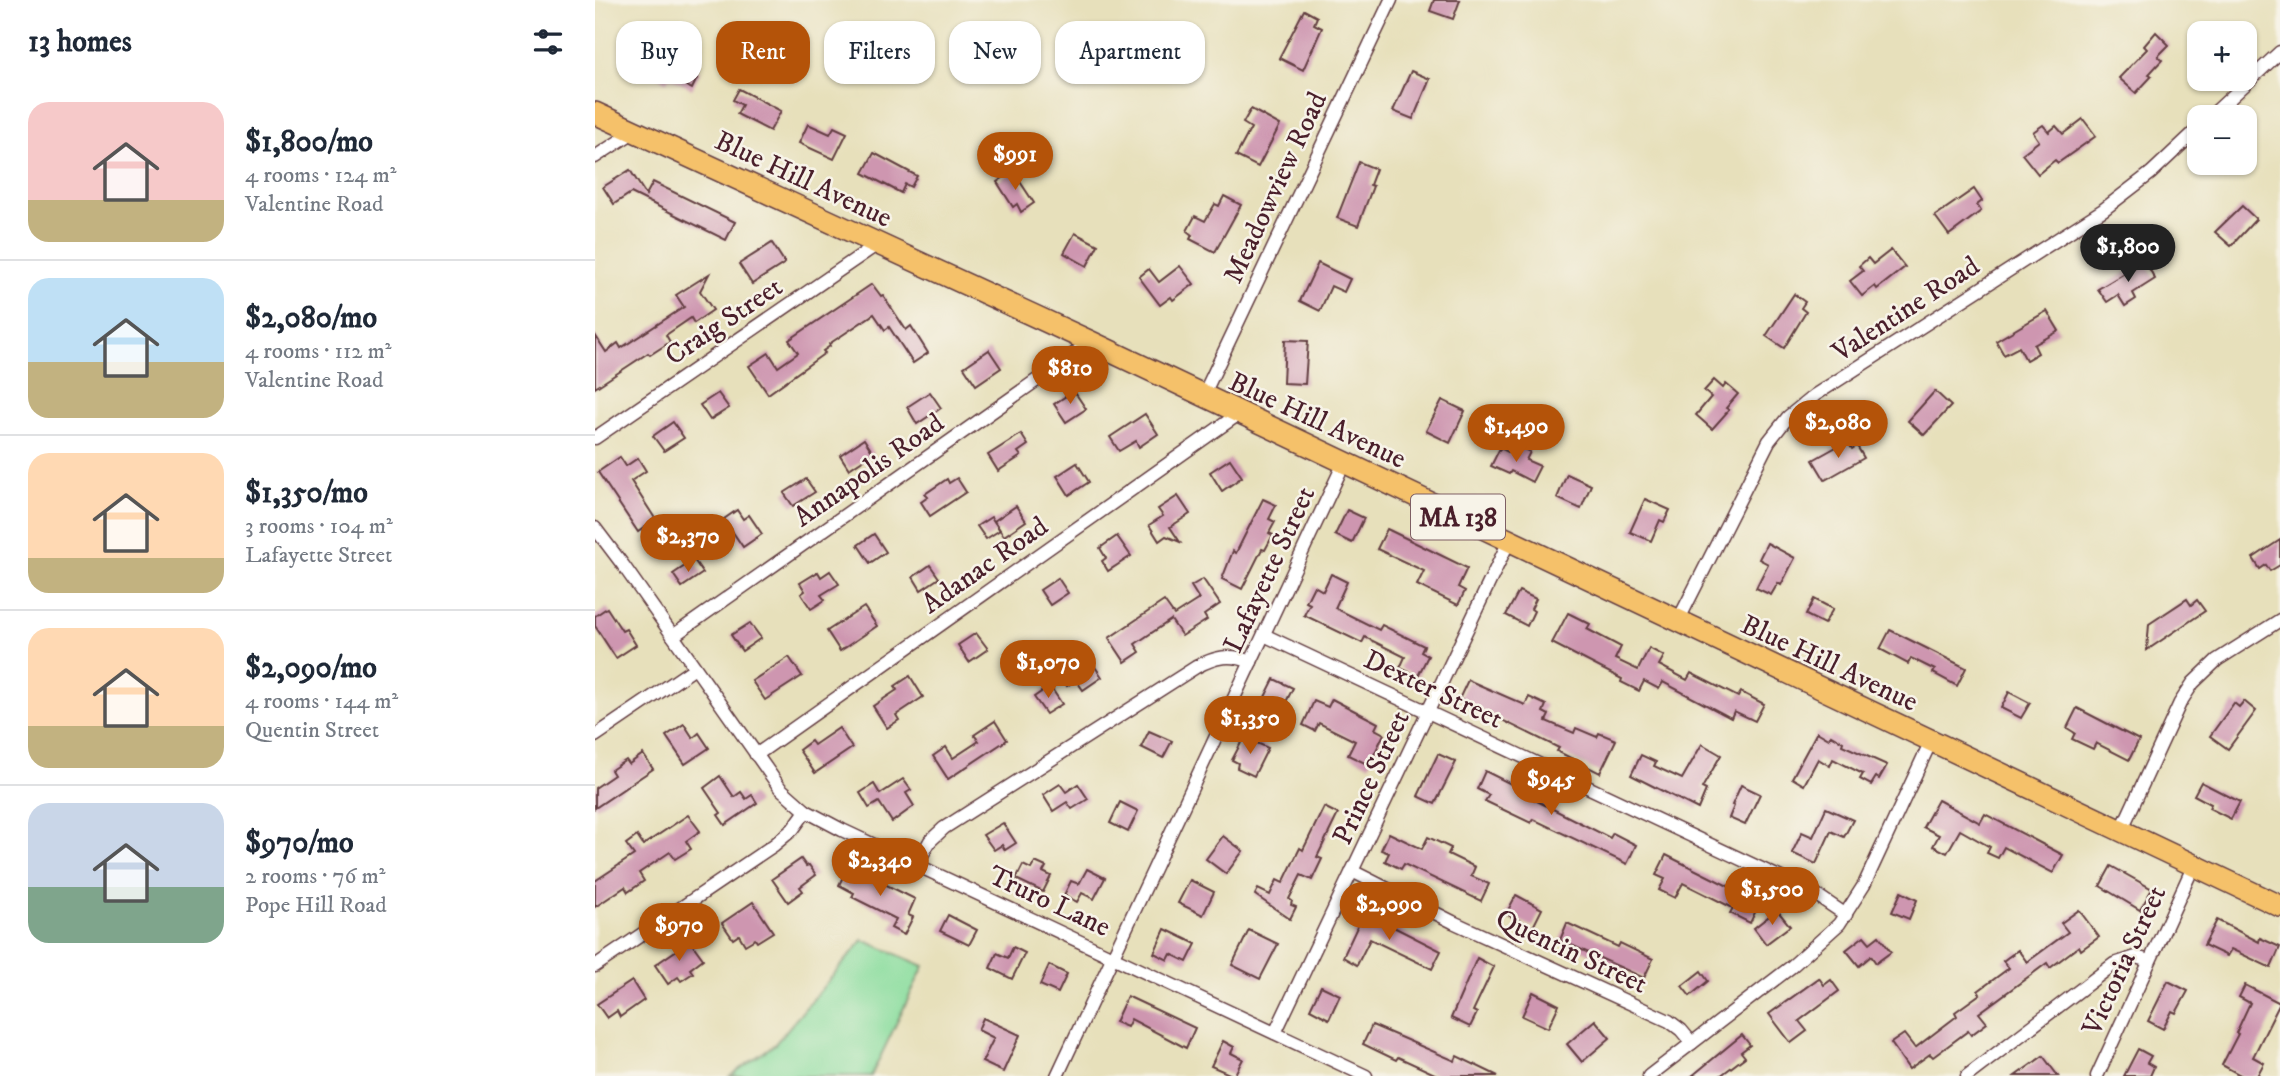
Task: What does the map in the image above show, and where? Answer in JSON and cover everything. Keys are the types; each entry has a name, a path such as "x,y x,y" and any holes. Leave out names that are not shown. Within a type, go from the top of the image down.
{"highway":[{"name":"Blue Hill Avenue","path":"595,113 1091,342 2280,906"}],"street":[{"name":"Meadowview Road","path":"1203,396 1391,0"},
{"path":"2223,105 2280,52"},
{"path":"595,157 635,131"},
{"name":"Valentine Road","path":"1678,621 1761,454 1788,417 1815,395 2103,210 2151,173 2187,139"},
{"name":"Craig Street","path":"595,438 879,243"},
{"name":"Annapolis Road","path":"673,636 1091,342"},
{"name":"Adanac Road","path":"756,755 1240,414"},
{"name":"Lafayette Street","path":"1057,1076 1344,463"},
{"name":"Truro Lane","path":"595,528 787,797 806,811 1366,1076"},
{"name":"Prince Street","path":"1275,1033 1509,541"},
{"path":"2121,831 2180,703 2193,683 2217,660 2280,620"},
{"name":"Dexter Street","path":"1264,635 1815,894 1846,915"},
{"path":"917,864 930,841 944,828 1196,667 1223,656 1238,657 1251,662"},
{"path":"595,736 695,668"},
{"path":"1649,1076 1791,967 1846,915 1864,885 1931,741"},
{"path":"595,966 774,845 793,829 806,811"},
{"name":"Victoria Street","path":"2097,1076 2194,864"},
{"name":"Quentin Street","path":"1352,872 1453,922 1669,1021 1692,1043"},
{"path":"1967,1076 2114,964 2136,957 2149,961"}],"green space":[{"path":"863,940 924,966 871,1076 730,1076 775,1044"}],"building":[{"path":"1434,0 1460,0 1453,19 1430,11"},
{"path":"1304,10 1317,17 1314,24 1322,28 1303,70 1279,58"},
{"path":"2156,32 2169,45 2158,56 2162,60 2149,74 2152,76 2136,93 2119,78 2147,49 2144,46"},
{"path":"1411,71 1430,79 1413,119 1393,111"},
{"path":"739,89 781,111 770,131 737,114 742,105 733,100"},
{"path":"1251,109 1280,125 1258,167 1236,156 1251,128 1243,123"},
{"path":"2083,119 2096,136 2058,163 2055,160 2038,174 2022,154 2039,141 2033,132 2043,125 2049,132 2056,126 2063,134"},
{"path":"808,124 830,134 834,127 847,133 834,159 799,143"},
{"path":"874,153 917,176 911,187 905,184 901,193 863,173"},
{"path":"1359,162 1376,169 1370,185 1373,186 1358,226 1337,218"},
{"path":"630,170 646,195 653,182 735,222 726,240 631,193 614,204 603,187"},
{"path":"1013,171 1034,203 1021,212 1017,204 1013,207 997,182"},
{"path":"1974,189 1982,201 1977,205 1981,211 1949,235 1935,216"},
{"path":"1224,196 1241,205 1215,252 1190,239 1192,235 1187,231 1195,216 1205,221 1215,204 1219,206"},
{"path":"2242,206 2256,219 2231,246 2215,232"},
{"path":"1075,233 1098,245 1087,266 1064,253"},
{"path":"772,243 785,263 752,284 739,264"},
{"path":"1891,250 1905,267 1877,289 1875,286 1862,296 1850,281 1863,271 1859,266 1868,258 1873,264"},
{"path":"2145,261 2155,279 2133,293 2136,299 2125,306 2118,295 2107,302 2098,289"},
{"path":"1318,263 1350,279 1344,292 1331,286 1320,311 1300,301"},
{"path":"1180,266 1194,284 1173,300 1171,297 1160,305 1139,277 1149,269 1159,282"},
{"path":"709,274 700,291 713,310 694,323 691,318 666,335 670,342 650,355 648,353 595,388 595,335 606,352 618,343 621,348 684,307 676,295"},
{"path":"872,284 881,296 883,295 906,330 911,326 928,353 913,363 889,327 885,330 874,314 829,344 823,351 825,353 768,394 749,366 769,353 778,367 798,353 789,340"},
{"path":"1794,294 1805,302 1801,308 1806,312 1784,348 1766,336"},
{"path":"2047,311 2059,331 2034,345 2038,353 2026,360 2019,347 2004,355 1996,341"},
{"path":"1285,340 1308,341 1305,384 1283,383"},
{"path":"989,350 1001,368 976,385 964,367"},
{"path":"1714,380 1723,388 1726,384 1738,394 1726,408 1729,410 1712,429 1696,415 1711,397 1704,391"},
{"path":"1074,391 1086,409 1066,422 1054,404"},
{"path":"1935,391 1951,406 1924,435 1908,421"},
{"path":"930,392 941,408 917,424 907,407"},
{"path":"718,393 729,408 710,420 700,405"},
{"path":"1442,400 1465,411 1450,443 1426,431"},
{"path":"1145,414 1158,434 1139,447 1136,441 1119,451 1110,437"},
{"path":"673,422 684,438 664,451 653,436"},
{"path":"1021,434 1028,445 1018,452 1021,456 998,471 988,455"},
{"path":"864,439 873,453 849,469 840,455"},
{"path":"1847,441 1852,449 1857,446 1864,458 1825,480 1813,460"},
{"path":"1518,446 1530,452 1526,460 1540,466 1532,482 1511,471 1509,474 1491,466 1500,448 1514,455"},
{"path":"620,457 626,466 638,458 646,471 631,481 656,520 658,518 668,533 655,542 645,527 638,532 598,472"},
{"path":"1230,459 1242,477 1222,491 1210,472"},
{"path":"1077,463 1089,482 1069,495 1057,476"},
{"path":"1567,474 1591,485 1581,509 1557,498"},
{"path":"957,478 966,492 930,516 921,502 928,497 925,494 947,479 949,483"},
{"path":"806,479 815,492 793,506 784,493"},
{"path":"1178,496 1190,514 1170,527 1180,542 1166,536 1159,541 1149,525 1163,516 1158,509"},
{"path":"1263,499 1276,505 1269,519 1275,522 1269,533 1273,535 1265,550 1262,549 1242,589 1222,579 1233,551 1236,553"},
{"path":"1645,499 1670,510 1664,522 1660,520 1651,541 1630,532"},
{"path":"1016,506 1026,521 1004,536 994,521"},
{"path":"737,510 743,519 749,515 762,534 743,547 724,519"},
{"path":"1347,510 1364,518 1352,543 1335,535"},
{"path":"991,517 1000,530 986,539 977,526"},
{"path":"1387,529 1467,568 1458,587 1465,591 1458,605 1417,585 1424,571 1377,549"},
{"path":"874,534 886,552 870,563 858,545"},
{"path":"1117,536 1131,556 1108,571 1102,561 1106,558 1100,548"},
{"path":"2280,540 2280,565 2270,571 2266,565 2260,569 2253,558"},
{"path":"1767,543 1795,558 1781,585 1778,583 1771,595 1756,588 1768,564 1759,559"},
{"path":"694,560 703,573 682,587 673,574"},
{"path":"930,565 939,578 921,590 913,577"},
{"path":"830,571 839,584 821,595 825,600 811,609 801,594 805,591 800,583 818,572 821,577"},
{"path":"1331,574 1347,582 1335,608 1379,630 1382,625 1424,646 1421,652 1428,656 1418,676 1400,668 1405,657 1365,637 1362,643 1304,615 1310,604 1306,602 1314,586 1323,591"},
{"path":"1058,578 1068,593 1050,605 1040,590"},
{"path":"1203,579 1220,604 1204,615 1207,620 1182,636 1171,620 1135,644 1140,652 1125,662 1109,638 1164,601 1174,615 1199,599 1191,586"},
{"path":"1519,591 1536,599 1527,626 1506,615"},
{"path":"1814,599 1833,609 1824,624 1806,615"},
{"path":"2187,599 2191,605 2197,600 2205,611 2147,650 2149,624"},
{"path":"864,607 877,626 840,651 827,631"},
{"path":"607,608 622,631 626,629 636,645 616,658 595,626 595,616"},
{"path":"1568,613 1590,624 1587,629 1621,647 1615,659 1638,670 1649,648 1664,656 1659,665 1687,680 1691,673 1738,697 1741,692 1764,704 1755,721 1734,711 1731,718 1663,682 1659,689 1644,681 1639,691 1621,682 1622,679 1552,643"},
{"path":"750,623 761,638 742,651 731,635"},
{"path":"1890,630 1966,668 1957,686 1933,673 1935,670 1911,658 1908,664 1880,649"},
{"path":"976,633 988,649 969,662 958,645"},
{"path":"789,657 802,676 765,700 752,681"},
{"path":"1091,661 1102,677 1083,690 1076,680 1067,686 1058,673 1072,664 1076,670"},
{"path":"910,676 923,697 896,715 899,720 887,728 873,706 897,690 895,686"},
{"path":"1274,679 1293,688 1277,720 1258,711"},
{"path":"1468,680 1525,705 1529,697 1546,705 1543,712 1549,715 1546,721 1574,733 1576,728 1597,737 1599,733 1616,740 1600,773 1557,751 1559,748 1459,699"},
{"path":"1050,686 1062,704 1046,714 1034,697"},
{"path":"2009,692 2030,703 2021,718 2001,708"},
{"path":"1332,699 1378,723 1375,729 1384,734 1369,765 1348,755 1355,741 1319,723 1315,731 1303,725 1314,701 1328,707"},
{"path":"2244,701 2256,711 2228,749 2210,736 2234,703 2239,707"},
{"path":"2077,708 2139,740 2129,760 2096,743 2093,749 2072,739 2075,733 2067,728"},
{"path":"995,721 1007,740 948,779 933,756 946,747 953,758 979,741 974,735"},
{"path":"684,724 693,738 699,733 709,748 685,764 666,736"},
{"path":"839,728 852,748 815,773 799,750 811,741 814,745"},
{"path":"1149,731 1172,741 1163,758 1141,747"},
{"path":"1817,732 1829,739 1831,735 1843,742 1842,745 1887,765 1879,779 1876,777 1871,785 1860,779 1863,774 1833,759 1830,766 1818,759 1804,785 1792,778"},
{"path":"1244,737 1268,748 1254,776 1237,768 1238,763 1232,760"},
{"path":"1702,744 1721,755 1702,788 1706,790 1698,809 1631,775 1641,755 1656,762 1654,766 1682,779"},
{"path":"643,754 653,769 595,808 595,788 614,775 611,770 626,760 629,764"},
{"path":"1438,754 1456,762 1435,804 1418,796"},
{"path":"1485,771 1610,838 1613,833 1636,845 1627,864 1533,819 1531,823 1485,801 1489,795 1477,789"},
{"path":"720,776 734,797 741,792 746,799 752,795 757,803 725,825 718,815 721,813 704,788"},
{"path":"903,779 911,790 906,793 914,806 892,822 879,802 869,808 860,793 874,784 880,794"},
{"path":"2201,782 2240,802 2231,819 2209,808 2211,804 2194,795"},
{"path":"1060,784 1066,792 1078,784 1088,799 1072,809 1067,802 1053,811 1043,795"},
{"path":"1741,785 1760,794 1745,825 1729,818"},
{"path":"1938,800 1980,823 1985,814 2063,855 2053,873 2004,847 1998,858 1987,853 1990,847 1960,830 1947,853 1933,846 1939,835 1923,827"},
{"path":"1120,802 1138,811 1128,832 1110,823"},
{"path":"1324,807 1338,814 1317,857 1322,859 1312,880 1301,875 1289,899 1292,901 1291,905 1296,907 1290,919 1255,895 1258,889 1270,895 1277,880 1283,883"},
{"path":"1826,808 1853,820 1844,837 1831,831 1816,864 1792,853 1802,832 1813,837"},
{"path":"688,815 700,831 686,841 691,849 675,859 670,852 639,873 644,881 628,892 625,887 595,907 595,881 634,855 626,844 637,836 643,845"},
{"path":"1003,823 1016,843 1005,850 1002,845 994,850 983,835"},
{"path":"1389,833 1422,849 1428,837 1451,848 1448,854 1475,867 1471,876 1489,884 1481,901 1404,864 1401,869 1385,861 1389,853 1381,850"},
{"path":"1223,836 1243,851 1226,874 1206,859"},
{"path":"1666,855 1760,902 1750,923 1730,913 1733,908 1683,883 1675,898 1659,890 1665,879 1656,875"},
{"path":"801,859 816,875 800,887 803,891 788,902 772,879"},
{"path":"1035,862 1046,867 1043,872 1051,876 1043,892 1016,879 1023,865 1031,869"},
{"path":"848,866 915,899 908,915 913,917 904,935 891,928 896,919 852,897 854,893 839,885"},
{"path":"2111,866 2152,889 2140,910 2100,886"},
{"path":"1087,869 1105,878 1094,899 1082,893 1077,902 1064,895 1071,881 1079,884"},
{"path":"1190,880 1214,892 1203,915 1178,903"},
{"path":"1901,892 1917,900 1909,919 1892,912"},
{"path":"1516,895 1542,909 1533,927 1506,914"},
{"path":"753,902 773,932 757,942 755,939 745,945 739,935 733,939 722,923"},
{"path":"1777,910 1790,926 1766,944 1754,928"},
{"path":"2079,910 2099,937 2081,950 2079,946 2050,968 2047,963 1979,1013 1987,1023 1971,1035 1968,1031 1933,1057 1930,1054 1909,1069 1891,1043 1904,1034 1915,1048 1957,1016 1955,1012 2009,968 2003,961 2018,950 2027,962 2068,932 2061,923"},
{"path":"1364,912 1441,951 1432,969 1370,939 1357,965 1343,957"},
{"path":"948,915 977,930 969,945 940,931"},
{"path":"2217,920 2259,942 2260,938 2280,947 2271,968 2231,949 2227,956 2204,945"},
{"path":"1567,923 1618,947 1620,943 1653,959 1644,978 1560,940"},
{"path":"1165,929 1196,944 1187,962 1171,954 1168,960 1154,953"},
{"path":"1249,930 1278,944 1260,979 1232,965"},
{"path":"1864,936 1870,943 1879,936 1891,952 1876,963 1871,956 1859,966 1846,950"},
{"path":"690,941 703,959 690,969 693,973 681,981 678,977 668,984 655,965"},
{"path":"1013,947 1025,953 1012,979 990,968 997,953 1008,958"},
{"path":"1477,958 1494,967 1473,1011 1477,1013 1470,1027 1451,1018"},
{"path":"1049,965 1067,974 1058,993 1040,985"},
{"path":"1701,971 1708,981 1690,996 1682,986"},
{"path":"1819,978 1824,985 1831,980 1839,991 1799,1021 1807,1031 1791,1043 1769,1014"},
{"path":"632,981 644,1000 620,1017 617,1011 607,1018 597,1004"},
{"path":"2168,981 2188,991 2176,1013 2172,1011 2163,1029 2148,1021"},
{"path":"2245,985 2280,1003 2253,1057 2264,1063 2257,1076 2242,1076 2222,1065 2250,1003 2239,997"},
{"path":"1321,986 1340,995 1329,1019 1310,1009"},
{"path":"1533,992 1559,1005 1548,1028 1522,1016"},
{"path":"1127,996 1195,1028 1186,1048 1131,1019 1127,1027 1115,1022"},
{"path":"983,1018 1020,1035 1003,1072 982,1062 994,1038 978,1030"},
{"path":"1595,1020 1610,1038 1582,1062 1567,1044"},
{"path":"1372,1025 1455,1061 1457,1056 1498,1076 1439,1076 1398,1057 1396,1060 1363,1044"},
{"path":"1742,1035 1750,1045 1741,1052 1745,1057 1720,1076 1692,1076"},
{"path":"1223,1041 1234,1047 1231,1053 1243,1059 1234,1076 1211,1066"},
{"path":"2138,1049 2151,1056 2147,1063 2154,1067 2150,1076 2124,1076"},
{"path":"2043,1056 2058,1076 2015,1076"}]}
